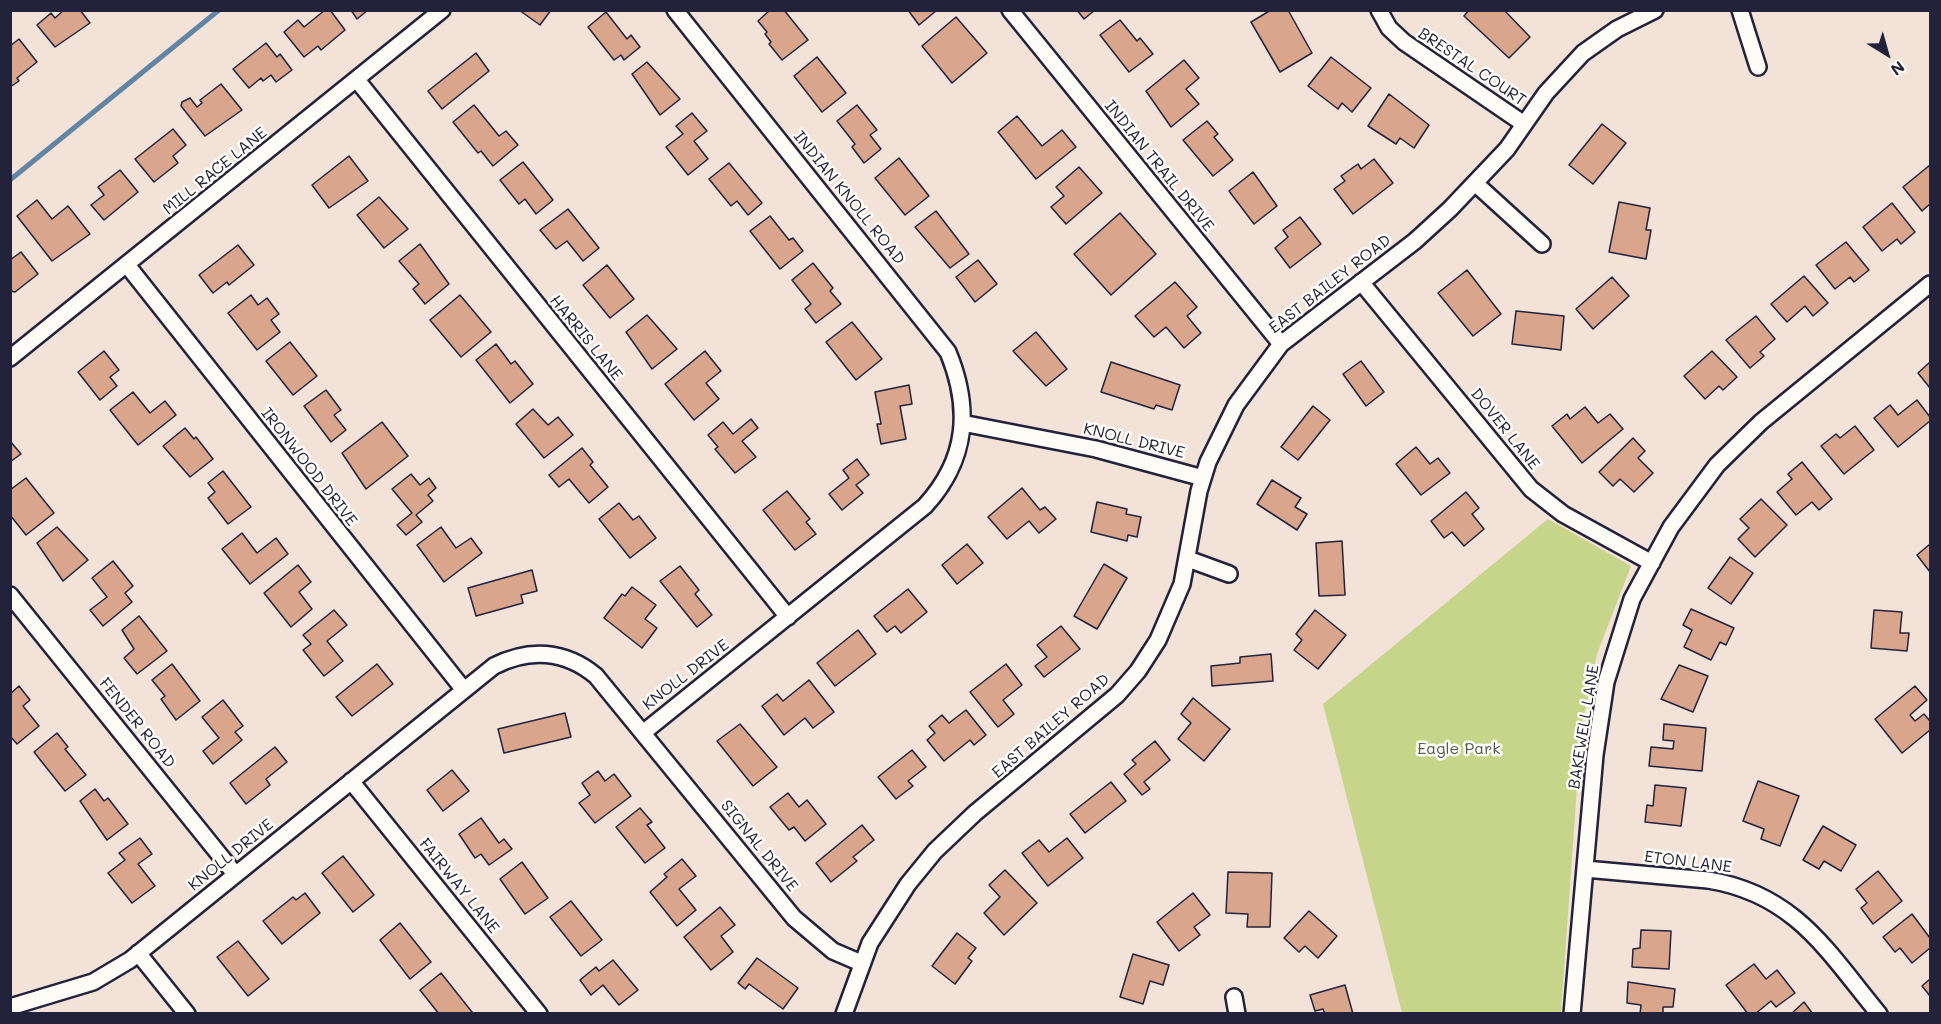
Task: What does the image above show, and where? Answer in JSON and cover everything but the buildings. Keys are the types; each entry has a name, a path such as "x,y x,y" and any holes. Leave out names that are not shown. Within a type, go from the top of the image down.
{"street":[{"name":"MILL RACE LANE","path":"10,358 442,10"},
{"name":"INDIAN KNOLL ROAD","path":"675,10 948,352 961,388 962,423"},
{"name":"INDIAN TRAIL DRIVE","path":"1010,10 1281,344"},
{"name":"BRESTAL COURT","path":"1379,10 1389,28 1404,42 1524,124"},
{"name":"EAST BAILEY ROAD","path":"843,1014 870,943 908,884 935,851 969,819 1083,726 1117,695 1138,671 1158,640 1173,608 1188,559 1203,478 1236,405 1281,344 1415,241 1476,184 1546,93 1583,53 1617,29 1655,10"},
{"path":"1740,10 1758,67"},
{"name":"HARRIS LANE","path":"357,80 788,617"},
{"path":"1476,184 1542,244"},
{"name":"IRONWOOD DRIVE","path":"126,265 464,690"},
{"name":"DOVER LANE","path":"1361,282 1531,489 1563,514 1652,563"},
{"name":"BAKEWELL LANE","path":"1572,1014 1595,755 1606,681 1632,599 1692,497 1733,448 1761,422 1930,284"},
{"name":"KNOLL DRIVE","path":"10,1007 93,982 111,973 494,666 509,658 530,653 554,654 586,667 596,675 644,732 933,497 946,479 957,455 962,423 1096,449 1203,478"},
{"path":"1188,559 1230,574"},
{"name":"FENDER ROAD","path":"10,595 235,874"},
{"name":"SIGNAL DRIVE","path":"644,732 794,918 833,951 861,963"},
{"name":"FAIRWAY LANE","path":"351,781 539,1014"},
{"name":"ETON LANE","path":"1585,869 1708,880 1728,883 1763,895 1795,916 1816,937 1879,1014"},
{"path":"138,953 187,1014"},
{"path":"1234,997 1237,1014"}],"green space":[{"name":"Eagle Park","path":"1548,519 1631,566 1597,654 1581,730 1561,1013 1402,1013 1323,704"}],"waterway":[{"path":"10,180 219,10"}]}
